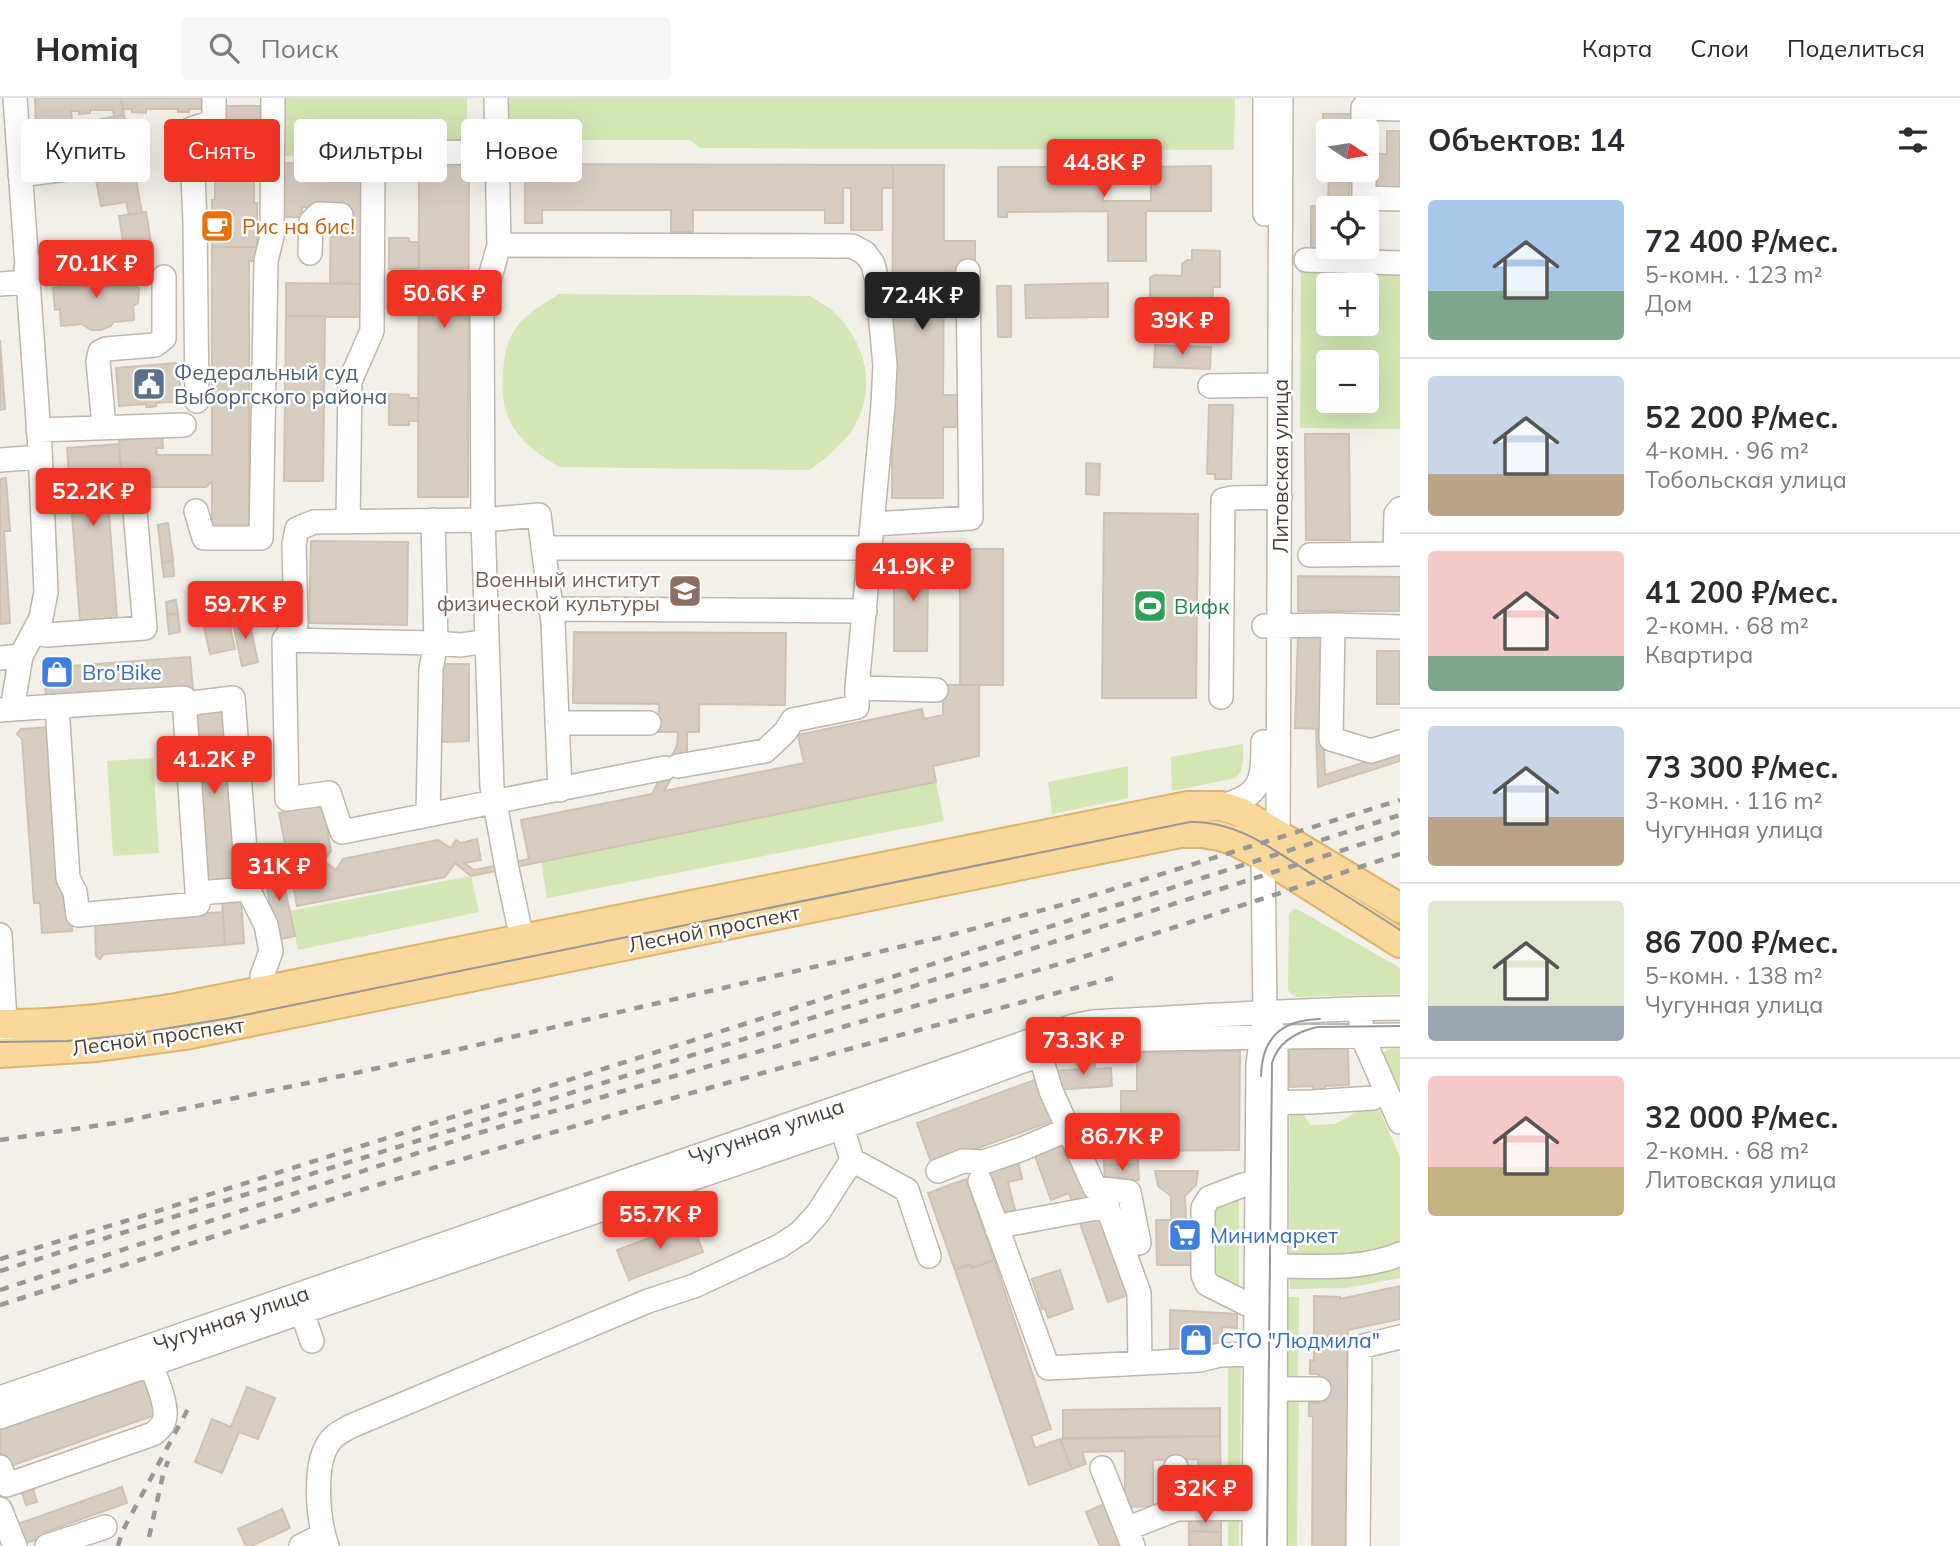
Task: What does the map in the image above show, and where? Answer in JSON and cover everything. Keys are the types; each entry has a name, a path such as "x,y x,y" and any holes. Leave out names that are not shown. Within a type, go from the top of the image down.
{"main road":[{"name":"Лесной проспект","path":"3,1053 125,1044 271,1018 1175,807 1221,806 1240,812 1271,845 1400,943"},
{"name":"Лесной проспект","path":"3,1024 66,1022 124,1016 265,991 522,939 753,906 1180,833 1201,832 1235,841 1271,845 1400,908"}],"street":[{"path":"15,98 9,143 20,175 27,275 41,342 38,430 47,592 41,618 35,630 10,657 6,709 184,698 198,904 78,915 75,892 68,878 57,706"},
{"path":"198,401 191,129 207,124 214,118 214,98"},
{"path":"196,511 204,538 261,538 266,261 272,236 274,98"},
{"path":"496,98 496,119"},
{"name":"Литовская улица","path":"1265,98 1273,160"},
{"name":"Литовская улица","path":"1275,1546 1265,1508 1267,1103 1258,1064 1269,1037 1265,1013 1271,845 1273,160 1281,98"},
{"path":"1363,119 1363,108 1400,108"},
{"path":"348,522 351,381 372,331 373,164 378,153 461,152"},
{"path":"498,182 499,245 481,306 483,520 494,803 522,939"},
{"path":"1379,201 1400,199"},
{"path":"272,236 311,245 311,222 319,214 341,215"},
{"path":"499,245 852,246 865,253 873,264 877,281 885,365 857,688 858,707 793,720 785,732 765,751 342,832 328,793 287,799 284,640 296,624 294,544 297,529 314,522 483,520 539,515 551,609 559,790"},
{"path":"1379,258 1400,263"},
{"path":"1306,260 1316,259"},
{"path":"0,284 27,275 128,261"},
{"path":"873,524 971,518 968,271"},
{"path":"104,426 98,360 100,352 106,349 155,345 164,338 164,277"},
{"path":"1210,386 1272,385"},
{"path":"38,430 184,425"},
{"path":"0,460 40,457"},
{"path":"1221,697 1223,500 1272,497"},
{"path":"35,630 47,635 145,628 134,499"},
{"path":"1310,555 1398,554 1396,514 1400,509"},
{"path":"428,816 431,669 436,643 433,520"},
{"path":"544,548 871,548"},
{"path":"551,609 864,611"},
{"path":"1271,625 1400,626"},
{"name":"Литовская улица","path":"1221,806 1250,795 1264,766 1271,625"},
{"path":"1333,625 1331,739 1371,751 1400,742"},
{"path":"284,640 461,645 488,641"},
{"path":"857,688 936,690"},
{"path":"184,704 233,698 248,889 266,925 271,951 262,976 271,1018"},
{"path":"557,723 649,723"},
{"path":"198,893 248,889"},
{"path":"0,935 3,1053"},
{"path":"1360,1008 1362,1036 1400,1122"},
{"path":"1265,1013 1400,1008"},
{"name":"Чугунная улица","path":"0,1398 147,1356 839,1117 1038,1046 1073,1026 1093,1022 1265,1013"},
{"path":"1269,1037 1400,1035"},
{"name":"Чугунная улица","path":"1038,1046 1096,1040 1269,1037"},
{"path":"1038,1046 1051,1091 1095,1188 1129,1192 1139,1243"},
{"path":"1267,1103 1373,1098"},
{"path":"839,1117 852,1160 907,1190 929,1256"},
{"path":"938,1171 963,1161 984,1162 1069,1129"},
{"path":"301,1546 325,1540 317,1479 322,1455 331,1439 349,1427 636,1306 694,1286 780,1246 801,1232 818,1213 852,1160"},
{"path":"980,1181 1048,1368 1200,1360 1220,1355 1256,1354"},
{"path":"1257,1309 1207,1284 1203,1275 1203,1208 1209,1198 1266,1182"},
{"path":"997,1229 1010,1224 1107,1206 1139,1293 1139,1363"},
{"path":"1266,1266 1370,1264 1400,1254"},
{"name":"Литовская улица","path":"1266,1266 1257,1309 1256,1354 1266,1389"},
{"path":"299,1303 312,1341"},
{"path":"1358,1546 1360,1347 1400,1337"},
{"path":"0,1467 7,1485 153,1434 165,1419 166,1408 147,1356"},
{"name":"Чугунная улица","path":"0,1417 147,1356"},
{"path":"1266,1389 1319,1389"},
{"path":"1177,1467 1177,1508"},
{"path":"1102,1468 1129,1538 1177,1508 1265,1508"},
{"name":"Литовская улица","path":"1254,1546 1265,1508"},
{"path":"0,1509 15,1546"},
{"path":"47,1546 105,1527"}],"green space":[{"path":"278,98 467,98 467,119 461,119 461,142 447,142 447,119 294,119 294,156 280,156"},
{"path":"506,98 1235,98 1234,150 700,148 690,140 582,140 582,119 506,119"},
{"path":"1301,267 1400,268 1400,429 1300,428"},
{"path":"559,294 810,296 833,311 845,324 862,355 866,388 857,421 843,442 810,470 560,467 534,450 515,430 504,405 502,390 505,357 514,331 528,315"},
{"path":"1243,744 1242,766 1236,778 1172,791 1171,757"},
{"path":"153,758 159,853 113,856 107,761"},
{"path":"1128,766 1128,798 1052,814 1048,782"},
{"path":"936,782 944,821 547,898 541,862"},
{"path":"471,876 479,912 298,950 290,911"},
{"path":"1293,909 1400,968 1400,994 1292,995 1288,990 1289,915"},
{"path":"1400,1048 1400,1102 1382,1055 1387,1050"},
{"path":"1376,1102 1400,1157 1400,1248 1376,1257 1289,1257 1290,1107 1299,1107 1310,1125 1335,1124"},
{"path":"1239,1196 1239,1288 1211,1275 1207,1262 1216,1262 1217,1233 1207,1233 1215,1206"},
{"path":"1400,1263 1400,1278 1347,1288 1290,1289 1290,1273"},
{"path":"1283,1297 1299,1297 1298,1381 1287,1381 1287,1360 1282,1357"},
{"path":"1228,1361 1241,1361 1240,1502 1228,1502"},
{"path":"1287,1394 1299,1394 1297,1546 1285,1546"},
{"path":"1228,1511 1239,1511 1239,1546 1228,1546"}],"building":[{"path":"35,98 121,98 124,115 114,117 113,110 90,110 90,113 79,114 79,111 71,111 72,119 36,119"},
{"path":"121,98 207,98 207,109 178,112 178,109 146,109 146,113 132,112 132,109 123,109"},
{"path":"219,106 267,106 267,119 220,119"},
{"path":"1323,114 1356,114 1356,119 1323,119"},
{"path":"124,115 125,119 102,119"},
{"path":"1387,131 1400,131 1400,189 1377,189 1379,154 1387,154"},
{"path":"284,163 294,163 294,182 365,182 363,284 330,283 331,220 347,208 302,207 302,217 283,217"},
{"path":"447,164 461,164 461,182 469,182 468,497 418,497 419,182 447,182"},
{"path":"582,164 893,165 893,188 882,188 882,230 851,230 851,188 843,188 843,223 825,223 825,210 693,210 693,232 671,232 671,210 542,210 542,223 525,223 525,182 582,182"},
{"path":"893,165 944,165 944,241 975,241 975,271 944,271 943,395 976,395 975,427 943,427 943,498 892,498"},
{"path":"1211,166 1211,211 1146,211 1146,261 1108,261 1108,211 1007,212 1007,217 998,217 998,167 1103,167 1103,201 1151,201 1151,167"},
{"path":"96,182 136,182 142,213 129,215 126,202 101,206"},
{"path":"215,182 254,182 257,247 212,247 212,200 215,200"},
{"path":"1329,182 1350,182 1349,196 1328,196"},
{"path":"1311,206 1316,206 1316,252 1311,252"},
{"path":"146,212 152,249 125,254 119,216"},
{"path":"389,238 409,238 409,242 419,242 419,269 389,269"},
{"path":"212,247 257,247 257,261 249,261 249,531 212,531 212,481 206,487 122,487 119,440 162,436 163,448 156,448 157,455 212,455"},
{"path":"1192,250 1220,251 1220,287 1213,287 1213,315 1150,314 1150,278 1154,275 1182,276 1182,264 1192,260"},
{"path":"113,271 114,275 127,274 128,282 134,282 139,289 138,303 133,306 134,320 114,322 101,330 91,330 82,324 61,326 60,309 55,310 53,288 60,287 60,279 74,278 74,273"},
{"path":"286,283 363,284 363,317 286,316"},
{"path":"1108,283 1108,317 1026,318 1025,285"},
{"path":"997,286 1011,286 1011,337 998,337"},
{"path":"286,316 325,316 323,481 284,481"},
{"path":"0,340 5,409 0,410"},
{"path":"1155,345 1211,347 1210,369 1154,367"},
{"name":"Федеральный суд Выборгского района","path":"176,363 183,401 156,403 156,406 151,407 146,407 146,404 119,406 116,368"},
{"path":"389,394 419,398 418,421 409,421 409,425 389,425"},
{"path":"1209,405 1233,405 1231,479 1215,479 1215,474 1207,474"},
{"path":"1305,434 1349,434 1350,540 1306,540"},
{"path":"119,444 121,475 106,476 117,618 80,621 67,448"},
{"path":"1086,463 1100,464 1099,495 1086,494"},
{"path":"6,478 10,531 4,531 10,623 0,624 0,479"},
{"name":"Вифк","path":"1104,513 1198,514 1196,698 1102,698"},
{"path":"168,523 173,561 162,562 158,525"},
{"path":"311,541 408,542 407,625 309,623"},
{"path":"960,549 1003,549 1003,685 960,685"},
{"path":"173,561 174,576 164,577 162,563"},
{"path":"894,561 947,561 946,573 928,573 927,651 894,651"},
{"path":"1298,576 1400,577 1400,611 1298,611"},
{"path":"222,590 235,649 210,654 197,595"},
{"path":"176,600 178,613 167,614 166,602"},
{"path":"178,614 180,632 169,634 167,615"},
{"path":"248,616 258,662 242,666 232,619"},
{"path":"574,632 786,633 785,705 699,704 699,732 687,732 687,750 664,791 804,763 798,735 922,709 924,719 943,715 943,685 979,685 979,756 933,766 936,782 471,876 455,863 445,877 297,906 279,813 323,805 331,851 324,861 336,870 343,859 438,840 451,848 456,840 461,843 477,839 481,860 464,863 474,870 529,859 521,820 652,794 677,746 678,732 658,732 659,704 573,703"},
{"path":"1298,634 1326,635 1323,729 1295,728"},
{"path":"1377,651 1400,651 1400,704 1377,704"},
{"path":"190,657 193,689 46,700 44,668"},
{"path":"441,664 469,664 469,741 442,742"},
{"path":"224,711 235,879 204,881 192,714"},
{"path":"52,727 72,931 42,933 40,903 34,903 22,739 17,734 21,729"},
{"path":"1316,729 1323,729 1325,775 1400,751 1400,761 1318,787"},
{"path":"280,865 295,936 277,940 263,868"},
{"path":"241,900 244,943 225,945 222,901"},
{"path":"223,912 225,945 104,954 100,959 96,956 95,922"},
{"path":"1289,1049 1348,1049 1349,1085 1325,1086 1325,1093 1313,1093 1313,1086 1290,1087"},
{"path":"1240,1051 1239,1150 1138,1151 1138,1164 1104,1165 1103,1140 1121,1140 1121,1091 1137,1091 1137,1053"},
{"path":"1095,1058 1095,1069 1111,1068 1112,1086 1055,1090 1054,1071 1080,1069 1079,1059"},
{"path":"1040,1078 1055,1120 932,1165 917,1123"},
{"path":"1066,1141 1088,1197 1073,1203 1069,1193 1051,1200 1034,1153"},
{"path":"1018,1162 1022,1179 1008,1182 1015,1210 999,1214 988,1169"},
{"path":"1138,1164 1139,1180 1105,1181 1104,1165"},
{"path":"1155,1171 1198,1171 1196,1185 1185,1196 1186,1219 1201,1219 1201,1265 1157,1265 1156,1220 1171,1220 1171,1196 1158,1186"},
{"path":"966,1179 994,1260 972,1268 970,1264 955,1270 928,1193"},
{"path":"1103,1215 1132,1294 1108,1302 1080,1223"},
{"path":"692,1222 703,1252 629,1280 617,1250"},
{"path":"994,1260 1051,1429 1031,1436 1035,1448 1060,1439 1072,1469 1029,1485 955,1270 970,1264 972,1268"},
{"path":"1060,1270 1073,1309 1048,1318 1045,1308 1042,1309 1032,1279"},
{"path":"1400,1286 1400,1319 1348,1330 1347,1363 1353,1363 1352,1416 1347,1416 1346,1546 1312,1546 1313,1416 1309,1416 1309,1403 1319,1403 1319,1374 1310,1374 1310,1360 1314,1361 1314,1296 1340,1299"},
{"name":"СТО \"Людмила\"","path":"1170,1310 1237,1314 1237,1328 1222,1327 1222,1353 1170,1352"},
{"path":"145,1378 158,1414 5,1468 0,1452 0,1429"},
{"path":"247,1387 275,1398 258,1439 239,1432 222,1473 195,1462 212,1419 231,1427"},
{"path":"1220,1408 1220,1436 1063,1438 1063,1410"},
{"path":"1220,1436 1221,1495 1199,1496 1198,1459 1153,1460 1153,1506 1125,1507 1125,1451 1082,1452 1086,1464 1072,1469 1060,1439"},
{"path":"122,1487 127,1503 45,1532 47,1536 20,1545 12,1526"},
{"path":"33,1489 37,1502 26,1505 22,1493"},
{"path":"1106,1503 1123,1546 1100,1546 1086,1512"},
{"path":"282,1509 290,1528 246,1546 238,1529"},
{"path":"1189,1518 1221,1518 1221,1532 1189,1531"},
{"path":"1189,1531 1221,1532 1221,1546 1189,1546"}],"tunnel":[{"path":"1319,1389 1353,1388"}],"tram line":[{"path":"0,1042 67,1041 127,1035 230,1018 1190,822 1224,826 1255,839 1400,930"},
{"path":"1261,1076 1265,1051 1276,1034 1294,1023 1320,1019"},
{"path":"1267,1546 1272,1063 1283,1044 1309,1029 1400,1026"}],"railway":[{"path":"0,1140 115,1123 365,1071 947,936 1065,904 1400,800"},
{"path":"0,1259 1400,815"},
{"path":"0,1271 1400,832"},
{"path":"0,1290 479,1133 1083,957 1400,854"},
{"path":"0,1305 534,1138 1113,978"},
{"path":"118,1546 122,1532 188,1409"},
{"path":"149,1537 168,1461"}],"place":[{"name":"Рис на бис!","path":"217,226"},
{"name":"Федеральный суд Выборгского района","path":"149,384"},
{"name":"Военный институт физической культуры","path":"685,591"},
{"name":"Вифк","path":"1150,606"},
{"name":"Bro'Bike","path":"57,672"},
{"name":"Минимаркет","path":"1185,1235"},
{"name":"СТО \"Людмила\"","path":"1196,1340"}]}
